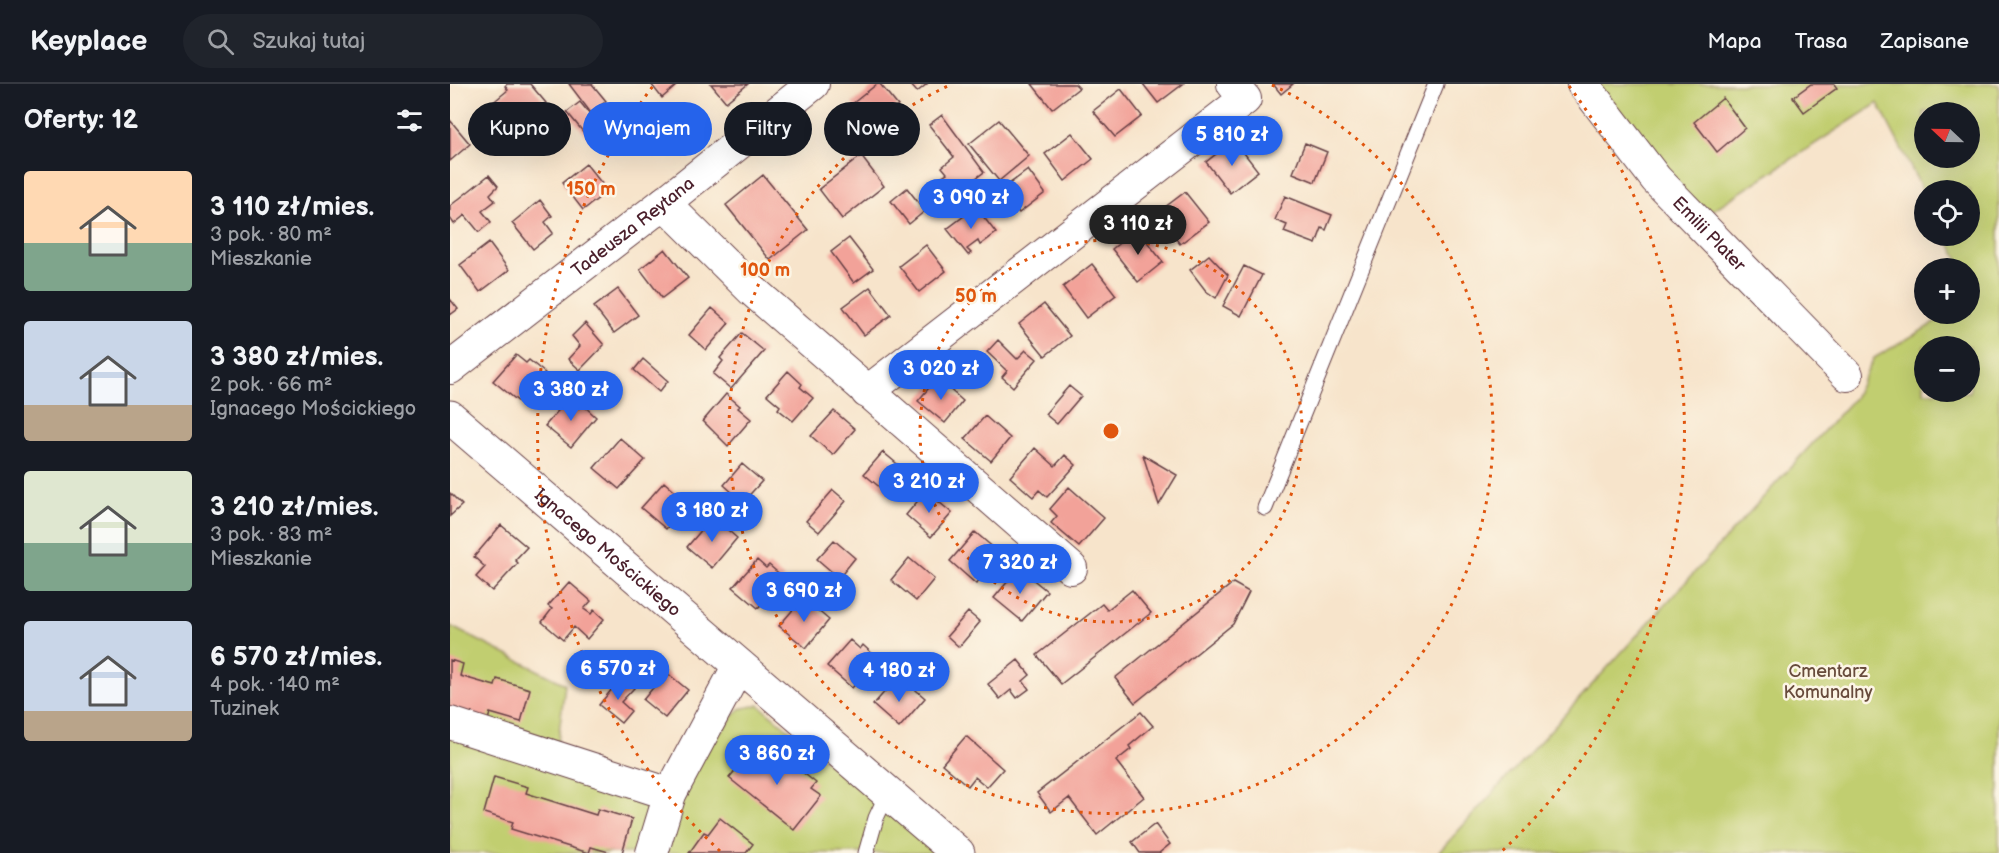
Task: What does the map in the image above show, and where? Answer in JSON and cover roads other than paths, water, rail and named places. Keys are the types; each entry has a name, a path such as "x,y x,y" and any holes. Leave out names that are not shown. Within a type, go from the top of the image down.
{"street":[{"name":"Emilii Plater","path":"1583,84 1656,179 1847,375"},
{"name":"Tadeusza Reytana","path":"450,369 664,203 810,85"},
{"path":"867,392 1239,92"},
{"path":"664,203 753,291 1071,568"},
{"name":"Ignacego Mościckiego","path":"450,417 958,853"},
{"path":"652,853 670,794 739,665"},
{"path":"450,723 670,794"}],"lane":[{"path":"1265,508 1436,84"},
{"path":"866,853 876,818 888,792"}],"park label":[{"name":"Cmentarz Komunalny","path":"1828,681"}]}
